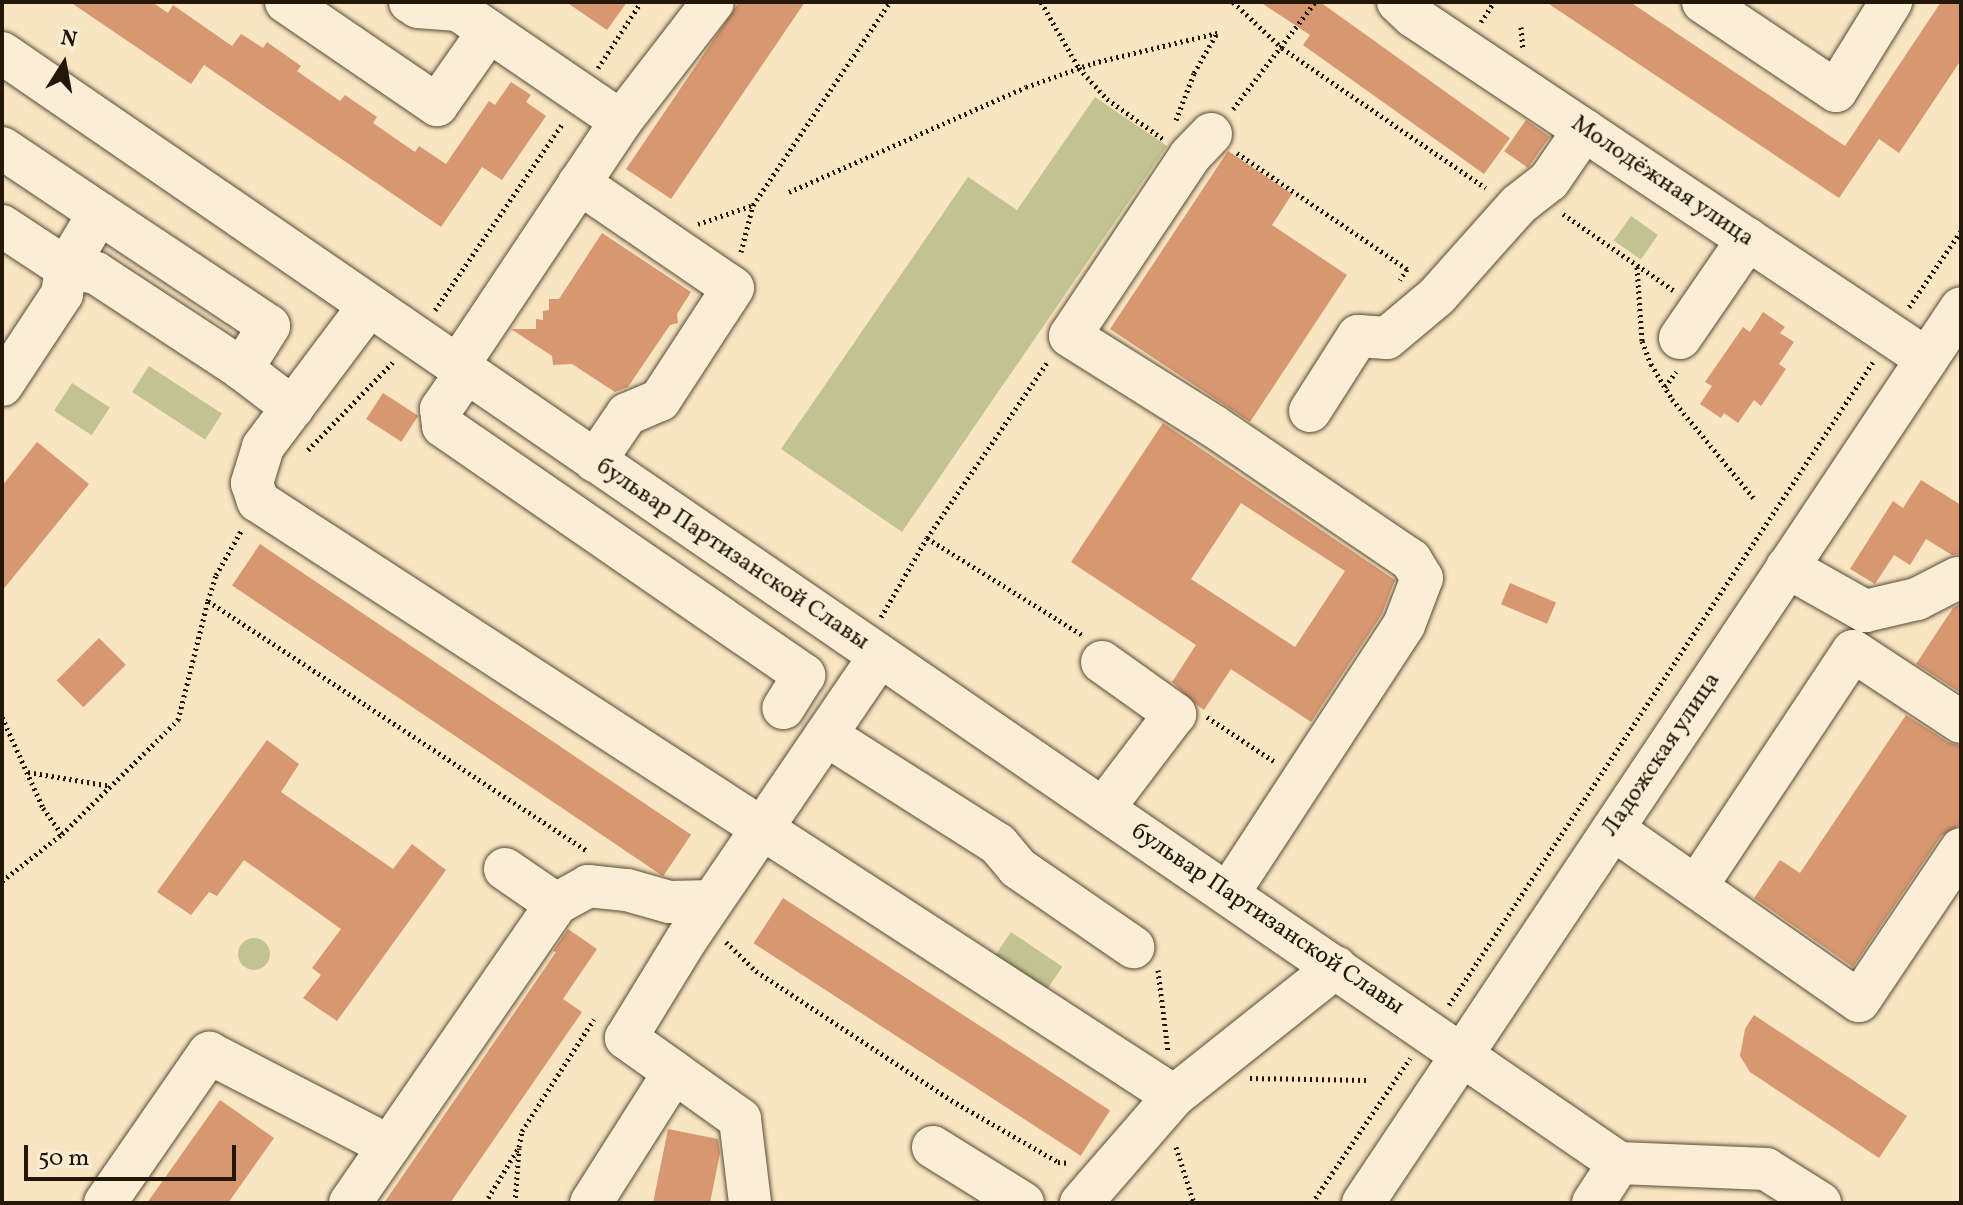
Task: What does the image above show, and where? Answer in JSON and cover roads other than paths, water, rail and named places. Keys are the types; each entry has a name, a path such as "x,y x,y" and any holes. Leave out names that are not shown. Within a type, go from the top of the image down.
{"street":[{"path":"410,2 418,7 458,10 621,121"},
{"path":"713,2 621,121 579,183 461,370 441,409 443,426 804,675 783,708"},
{"path":"1703,2 1836,91 1891,2"},
{"path":"295,4 437,105 489,31"},
{"name":"Молодёжная улица","path":"1412,7 1584,130 1927,359"},
{"name":"бульвар Партизанской Славы","path":"2,53 368,307 1336,967 1463,1055 1500,1085 1619,1163"},
{"path":"1310,411 1358,336 1387,338 1437,296 1526,198 1549,181 1584,130"},
{"path":"1200,145 1070,336 1215,427 1411,560 1422,578 1404,625 1228,894"},
{"path":"2,148 269,326 242,369"},
{"path":"579,183 733,288 660,400 627,414 595,461"},
{"path":"2,385 62,294 66,268 99,213"},
{"path":"2,226 66,268 96,273 242,369 293,408"},
{"path":"1690,324 1748,239"},
{"path":"368,307 263,447 252,483 258,501 761,830 1178,1094"},
{"name":"Ладожская улица","path":"1363,1203 1961,308"},
{"path":"1787,567 1865,611 1917,599 1958,578"},
{"path":"722,618 754,570"},
{"path":"750,1203 740,1119 626,1038 706,909 826,735 872,651"},
{"path":"1696,887 1853,651 1961,722"},
{"path":"1102,662 1175,714 1103,809"},
{"path":"826,735 998,844 1018,868 1145,951"},
{"path":"1613,829 1859,1001 1961,849"},
{"path":"505,869 556,904"},
{"path":"350,1203 556,904 588,886 627,890 706,909"},
{"path":"1081,1203 1178,1094 1336,967"},
{"path":"105,1203 209,1053 389,1146"},
{"path":"591,1203 674,1072"},
{"path":"933,1147 1023,1203"},
{"path":"1593,1203 1619,1163 1766,1169 1820,1203"}]}
